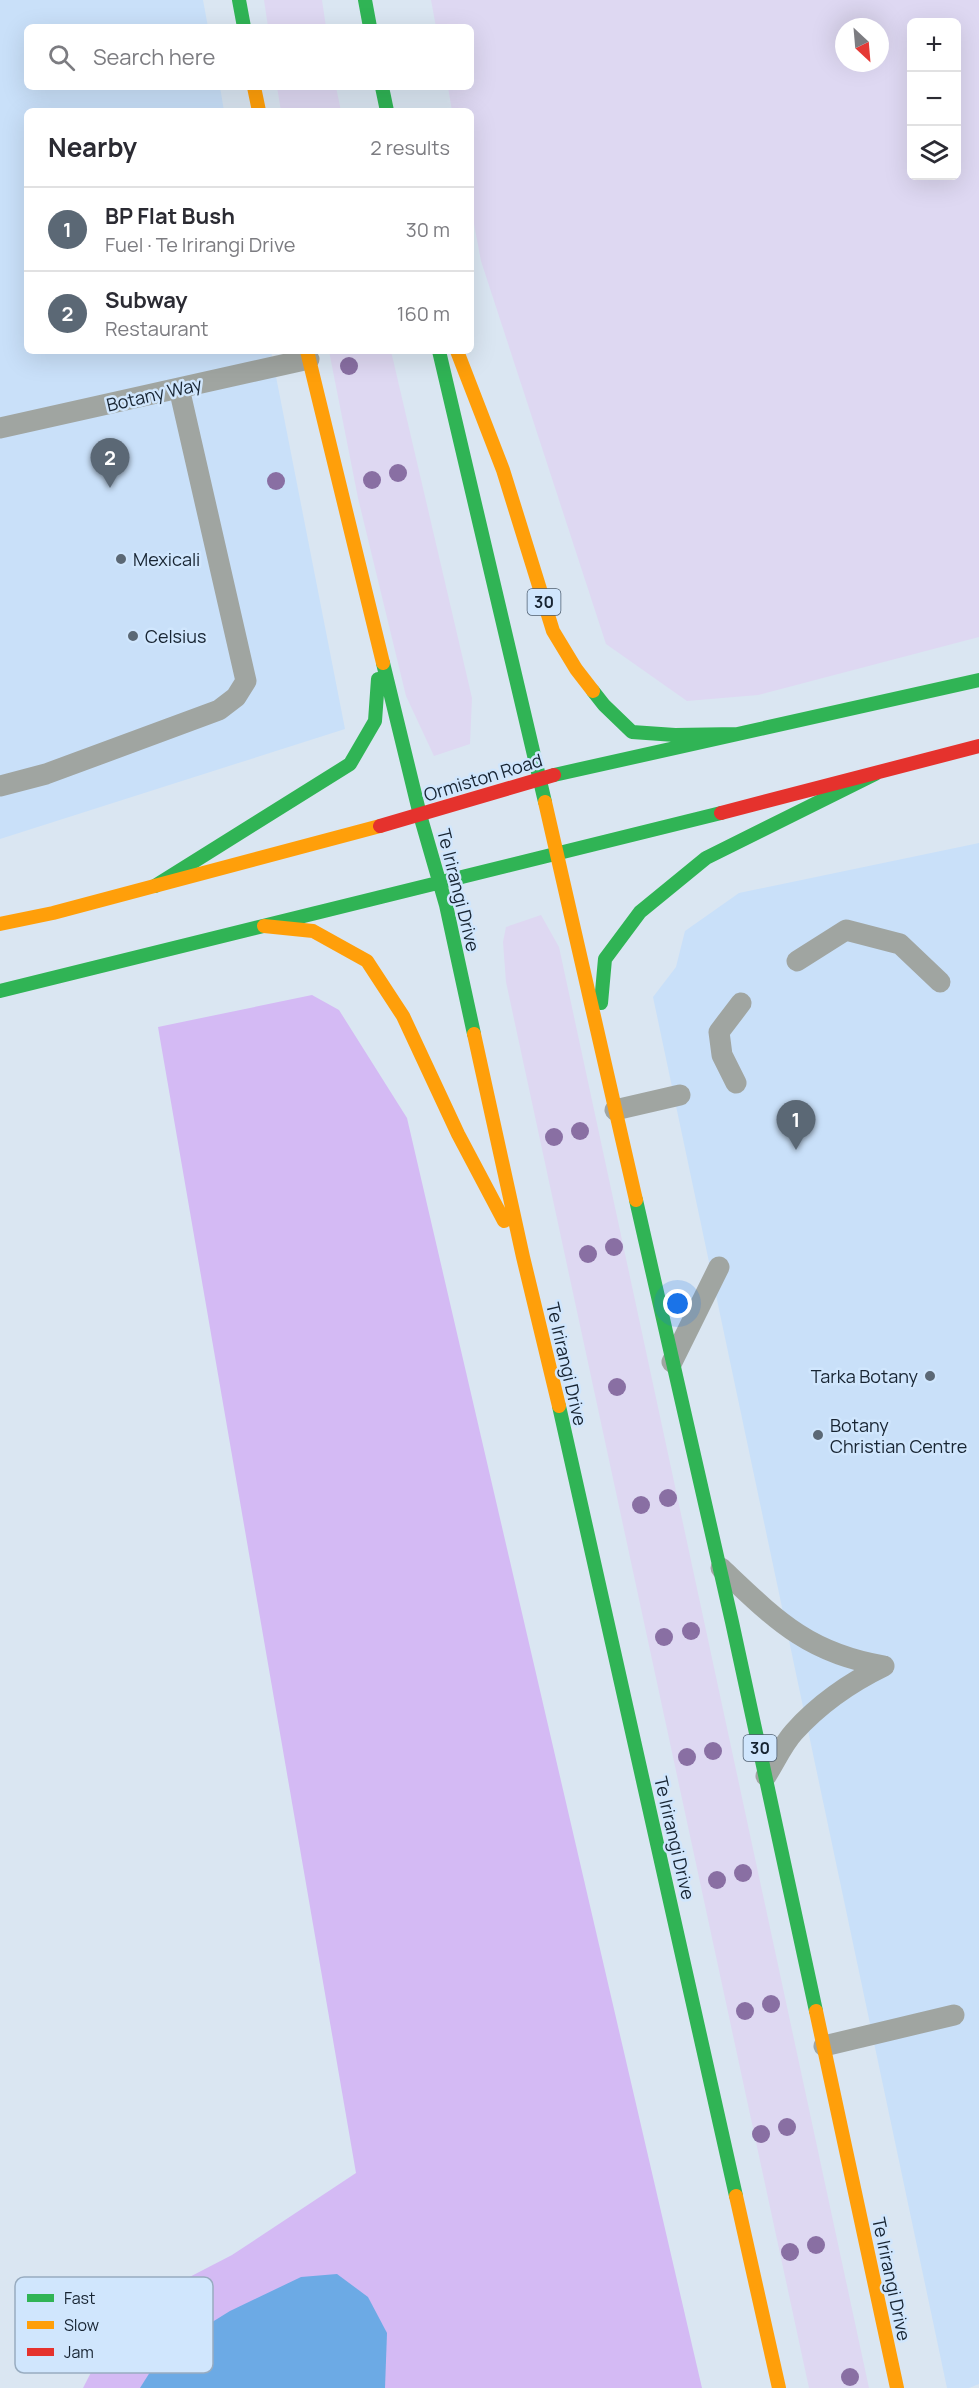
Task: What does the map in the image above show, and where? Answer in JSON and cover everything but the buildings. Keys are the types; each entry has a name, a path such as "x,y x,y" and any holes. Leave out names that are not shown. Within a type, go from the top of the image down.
{"main road":[{"path":"239,0 243,24"},
{"path":"364,0 369,24"},
{"path":"255,90 258,108"},
{"path":"383,90 386,108"},
{"name":"Te Irirangi Drive","path":"440,354 557,854 766,1776 897,2388"},
{"name":"30","path":"458,354 503,470 553,631 576,669 604,705 632,732 675,735 738,734"},
{"name":"Te Irirangi Drive","path":"308,355 420,815 441,884 779,2388"},
{"path":"155,886 350,764 375,721 380,653"},
{"name":"Ormiston Road","path":"0,924 53,913 420,815 538,778 979,680"},
{"path":"0,991 441,884 979,746"},
{"path":"598,1034 605,959 640,912 706,858 874,774"},
{"path":"264,926 313,932 367,962 403,1017 458,1134 523,1257"}],"lane":[{"name":"Botany Way","path":"0,428 308,355"},
{"path":"0,786 46,774 219,710 236,698 246,681 179,387"},
{"path":"797,961 846,930 900,944 940,982"},
{"path":"736,1083 722,1055 719,1032 741,1003"},
{"path":"615,1110 680,1095"},
{"path":"672,1362 718,1267"},
{"path":"718,1566 777,1620 802,1638 827,1651 855,1661 884,1666 851,1682 826,1701 792,1733 766,1776"},
{"path":"824,2046 954,2015"}],"shaded area":[{"path":"0,0 203,0 207,24 24,24 24,90 220,90 224,108 24,108 24,354 272,354 345,729 0,839"},
{"path":"264,0 322,0 326,24 268,24"},
{"path":"431,0 979,0 979,637 758,695 687,701 606,644 481,261 474,224 474,108 452,108 448,90 474,90 474,24 435,24"},
{"path":"278,90 337,90 340,108 280,108"},
{"path":"330,354 392,354 472,698 470,744 434,756 406,696 358,498"},
{"path":"979,843 979,2384 969,2388 947,2388 653,997 676,967 685,931 739,893"},
{"path":"541,915 559,947 869,2388 809,2388 506,982 503,942 506,927"},
{"path":"312,995 339,1010 407,1118 702,2388 83,2388 91,2373 213,2373 213,2277 190,2277 232,2255 356,2173 158,1027"}],"water":[{"path":"337,2274 368,2297 387,2333 385,2388 140,2388 149,2373 213,2373 213,2322 301,2277"}],"traffic: fast":[{"path":"239,0 243,24"},
{"path":"365,0 369,24"},
{"path":"383,90 386,108"},
{"path":"440,354 545,802"},
{"path":"383,663 420,815 446,905 474,1034"},
{"path":"155,886 350,764 375,721 378,679"},
{"path":"554,775 979,680"},
{"path":"593,691 632,732 675,735 738,734"},
{"path":"601,1003 605,959 640,912 706,858 875,774"},
{"path":"0,991 721,813"},
{"path":"636,1200 732,1622 816,2011"},
{"path":"559,1406 736,2196"}],"traffic: slow":[{"path":"255,90 258,108"},
{"path":"308,354 383,663"},
{"path":"458,354 503,470 553,631 576,669 593,691"},
{"path":"545,802 636,1200"},
{"path":"0,924 53,913 380,826"},
{"path":"264,926 313,931 367,961 403,1016 458,1134 504,1221"},
{"path":"474,1034 523,1257 559,1406"},
{"path":"816,2011 897,2388"},
{"path":"736,2196 779,2388"}],"traffic: jam":[{"path":"721,813 979,746"},
{"path":"380,826 554,775"}],"place":[{"name":"Subway","path":"110,488"},
{"name":"Mexicali","path":"121,559"},
{"name":"Celsius","path":"133,636"},
{"name":"BP Flat Bush","path":"796,1150"},
{"name":"Tarka Botany","path":"930,1376"},
{"name":"Botany Christian Centre","path":"818,1435"}]}
